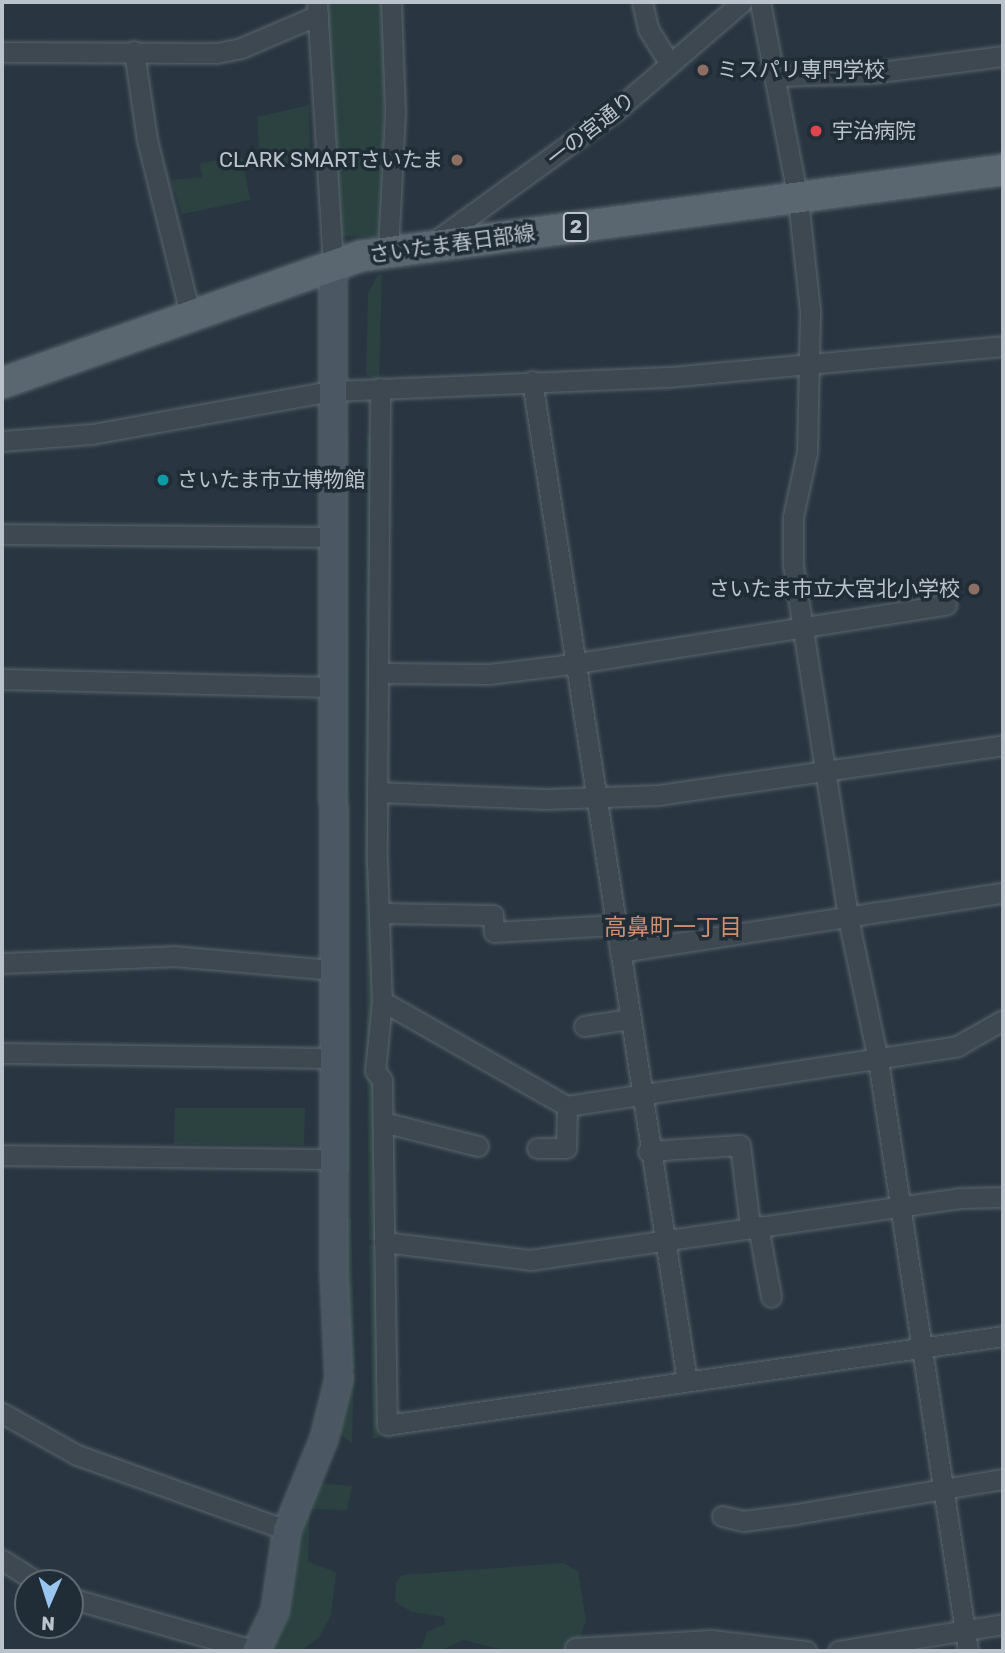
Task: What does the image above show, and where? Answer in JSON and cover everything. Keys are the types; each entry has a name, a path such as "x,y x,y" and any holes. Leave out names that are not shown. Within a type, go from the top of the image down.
{"main road":[{"name":"さいたま春日部線","path":"2,383 333,264 388,251 1003,170"}],"street":[{"path":"388,251 395,111 391,2"},
{"path":"642,2 648,29 670,64"},
{"name":"一の宮通り","path":"431,245 547,163 742,2"},
{"path":"760,2 777,76 808,274 807,452 792,541 849,919 878,1060 939,1489 968,1651"},
{"path":"2,52 241,48 317,8 333,264 330,391 331,687 334,1159 339,1380 324,1439 287,1530 282,1585 256,1651 84,1602"},
{"path":"134,51 146,140 190,314"},
{"path":"777,76 872,73 1003,56"},
{"path":"2,441 92,434 330,391 669,377 1003,346"},
{"path":"532,381 592,797 620,952 639,1096 687,1381"},
{"path":"380,388 377,792 382,913 382,1048 375,1071 382,1080 387,1426 1003,1336"},
{"path":"2,534 331,537"},
{"path":"379,673 489,674 782,634 803,625 946,605"},
{"path":"2,679 331,687"},
{"path":"377,792 592,797 711,789 828,769 1003,745"},
{"path":"620,952 849,919 1003,892"},
{"path":"382,913 493,915 494,932 614,925"},
{"path":"2,963 173,956 334,970"},
{"path":"382,1001 567,1106 957,1046 1003,1020"},
{"path":"584,1026 629,1019"},
{"path":"2,1054 334,1058"},
{"path":"537,1148 566,1148 567,1106"},
{"path":"383,1122 478,1146"},
{"path":"648,1151 740,1145 754,1227 771,1297"},
{"path":"2,1155 334,1159"},
{"path":"384,1242 530,1260 663,1238 1003,1197"},
{"path":"2,1413 77,1455 287,1530"},
{"path":"722,1516 743,1521 1003,1479"},
{"path":"838,1651 1003,1624"},
{"path":"575,1648 711,1640 806,1651"}],"green space":[{"path":"323,2 387,2 381,234 376,237 339,236"},
{"path":"309,105 310,166 260,164 257,117"},
{"path":"242,157 250,200 182,214 171,180 202,177 200,163"},
{"path":"378,275 382,275 379,380 366,375 368,293"},
{"path":"372,397 377,403 372,867 377,878 378,1041 372,1050 370,1073 378,1088 379,1240 369,1240 365,875 367,434 372,434"},
{"path":"346,399 343,434 348,434 350,1172 342,1172 341,401"},
{"path":"175,1108 305,1108 304,1145 174,1144"},
{"path":"342,1218 351,1218 355,1369 346,1369"},
{"path":"369,1245 379,1246 383,1407 378,1439 373,1438"},
{"path":"345,1374 354,1375 352,1444 337,1431"},
{"path":"318,1483 352,1486 347,1510 310,1509 308,1562 336,1572 331,1615 320,1636 301,1651 265,1651 292,1543"},
{"path":"563,1563 578,1571 586,1621 575,1651 508,1651 463,1640 440,1651 405,1651 422,1647 427,1632 445,1624 444,1617 412,1612 395,1602 396,1583 402,1575"}],"place":[{"name":"ミスパリ専門学校","path":"703,70"},
{"name":"宇治病院","path":"816,131"},
{"name":"CLARK SMARTさいたま","path":"457,160"},
{"name":"さいたま市立博物館","path":"163,480"},
{"name":"さいたま市立大宮北小学校","path":"974,589"}],"district":[{"name":"高鼻町一丁目","path":"673,927"}]}
